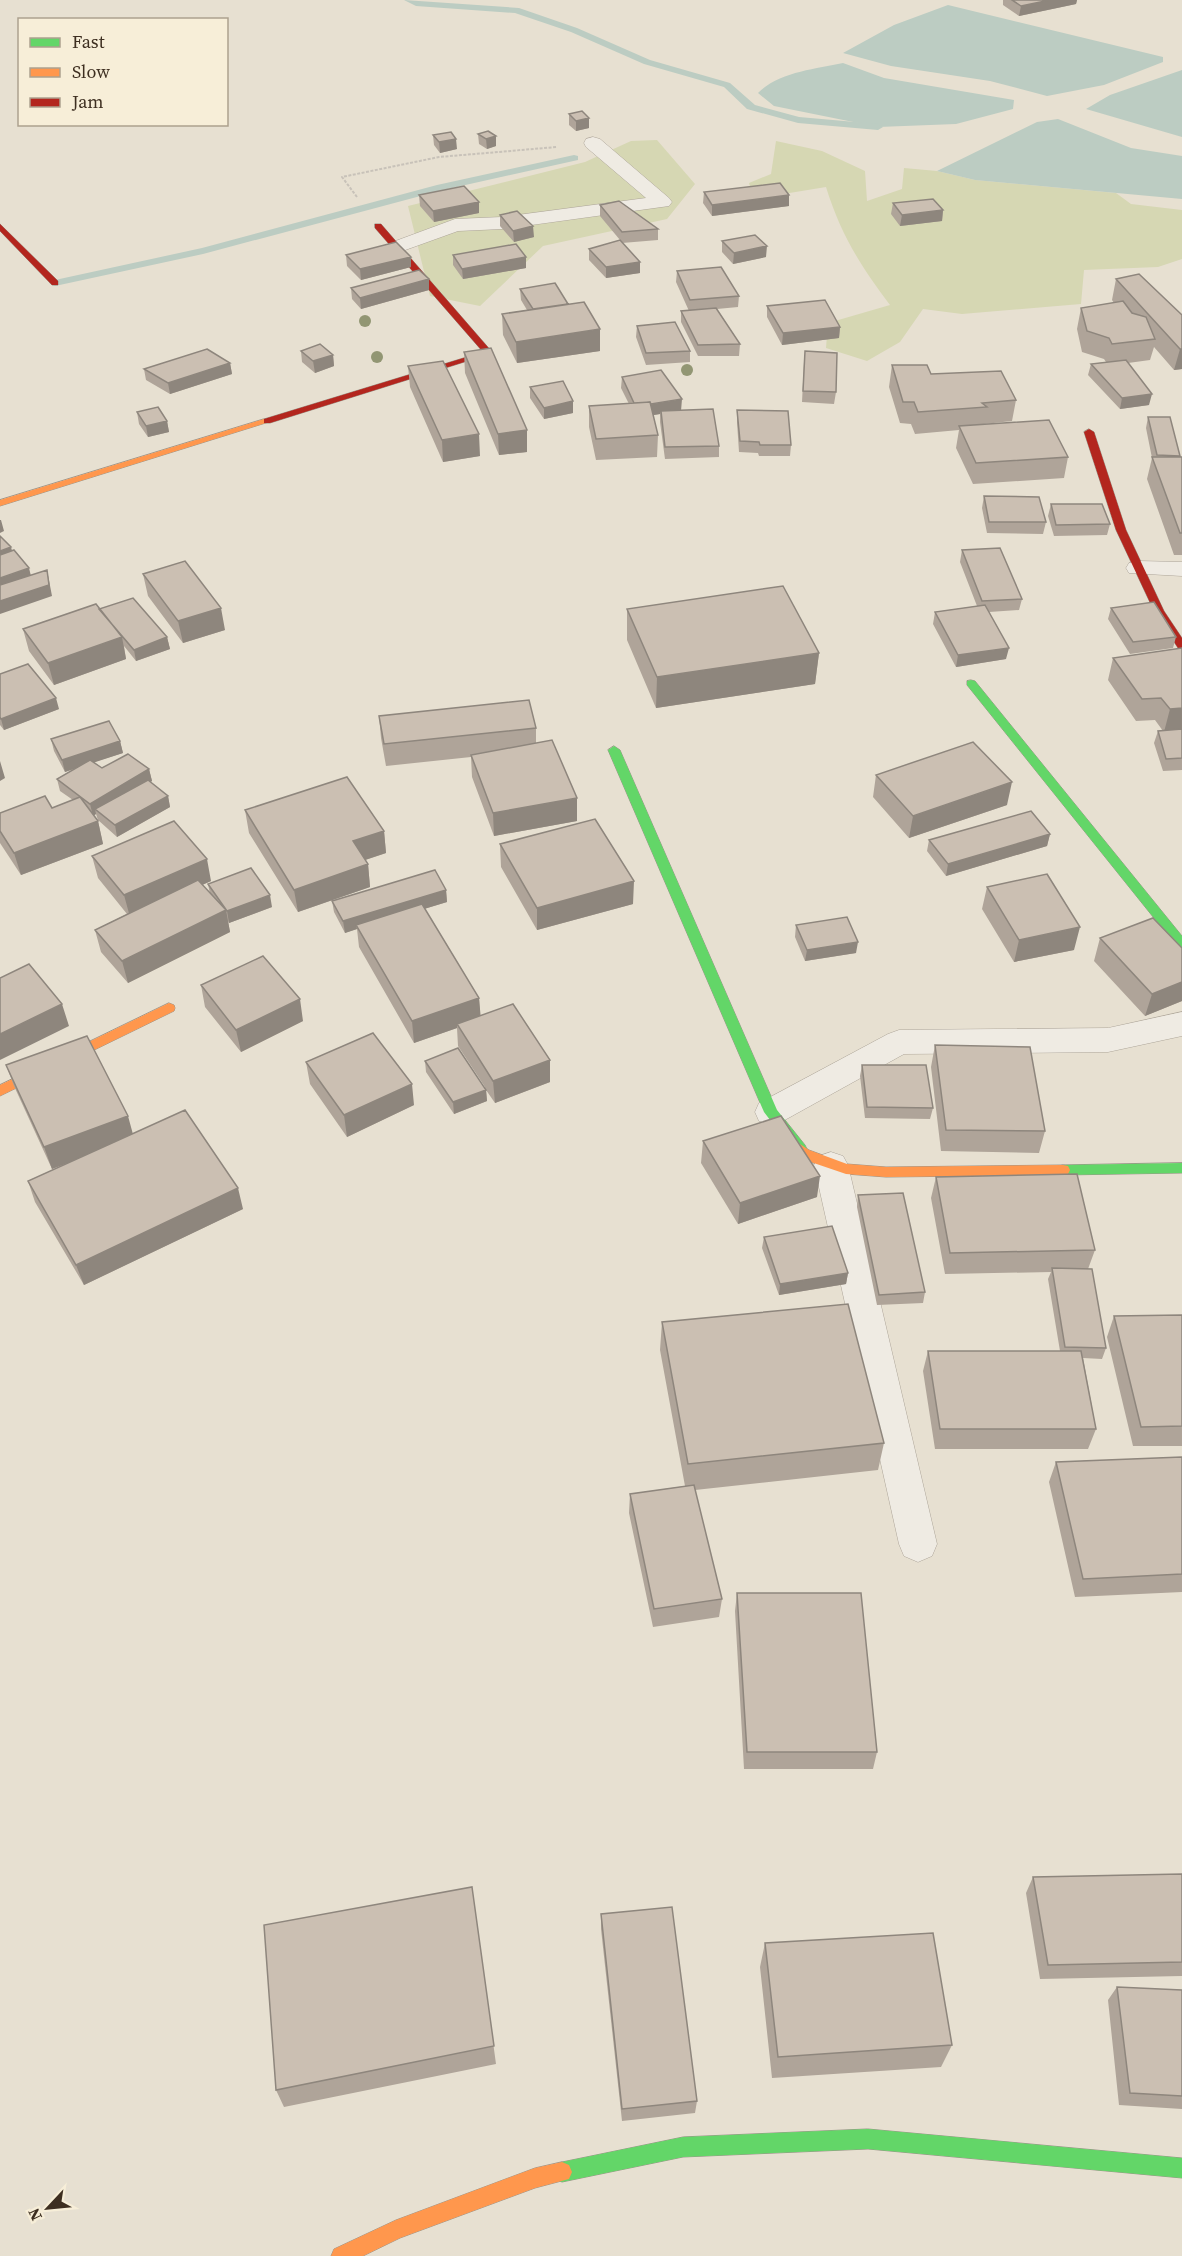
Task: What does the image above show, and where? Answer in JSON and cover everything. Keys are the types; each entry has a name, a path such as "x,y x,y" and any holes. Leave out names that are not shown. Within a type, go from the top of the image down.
{"street":[{"path":"397,247 455,225 502,223 662,202 593,143"},
{"path":"0,226 56,283"},
{"path":"0,503 489,354 378,226"},
{"path":"1089,432 1120,530 1159,611 1182,646"},
{"path":"1138,568 1182,569"},
{"path":"970,683 1182,945"},
{"path":"614,750 771,1112 804,1154 846,1169 886,1172 1182,1168"},
{"path":"0,1091 168,1008"},
{"path":"771,1112 899,1042 1108,1040 1182,1024"},
{"path":"831,1165 918,1544"},
{"path":"341,2256 396,2230 535,2178 683,2147 868,2139 1182,2168"}],"path":[{"path":"378,226 342,177 439,157 495,154 593,143"}],"green space":[{"path":"657,140 695,184 667,219 543,246 480,306 430,296 408,206 585,162 631,141"},
{"path":"776,141 822,151 865,171 867,201 902,189 904,168 937,171 975,180 1116,193 1131,204 1182,210 1182,259 1158,267 1084,270 1081,304 962,314 923,309 900,342 867,361 826,348 828,323 890,305 852,249 826,187 753,199 749,183 771,174"}],"shaded area":[{"path":"948,5 1163,57 1163,62 1104,85 1047,96 990,81 891,66 843,53 894,25"},
{"path":"843,63 884,78 1014,100 1013,109 956,124 878,127 774,106 758,93 776,80 787,76"},
{"path":"1182,70 1182,137 1086,109 1110,95"},
{"path":"1058,119 1131,148 1182,156 1182,199 975,180 937,171 1037,122"}],"building":[{"path":"1012,0 1050,0 1021,6"},
{"path":"582,111 589,118 576,121 569,114"},
{"path":"488,131 496,136 486,139 478,134"},
{"path":"451,132 456,139 439,142 433,135"},
{"path":"780,183 789,195 712,205 704,192"},
{"path":"464,186 479,202 433,211 419,195"},
{"path":"933,199 943,210 902,215 893,203"},
{"path":"619,201 658,229 622,232 600,205"},
{"path":"517,211 533,226 513,231 500,215"},
{"path":"755,235 767,246 734,253 722,241"},
{"path":"620,240 640,262 606,267 589,249"},
{"path":"396,242 411,257 360,269 346,255"},
{"path":"516,244 526,257 462,269 453,255"},
{"path":"721,267 739,296 690,300 677,271"},
{"path":"419,270 429,279 360,298 351,288"},
{"path":"1139,274 1182,315 1182,349 1116,279"},
{"path":"555,283 568,304 533,309 520,289"},
{"path":"825,300 840,327 783,333 767,306"},
{"path":"1123,301 1132,313 1146,317 1155,339 1112,344 1109,338 1087,331 1081,308"},
{"path":"584,302 600,329 516,342 502,314"},
{"path":"716,308 740,344 698,345 681,311"},
{"path":"675,322 690,351 646,353 637,326"},
{"path":"320,344 333,355 313,361 301,351"},
{"path":"491,348 527,430 498,434 464,352"},
{"path":"207,349 230,363 168,383 144,369"},
{"path":"805,351 837,353 836,392 803,391"},
{"path":"1126,360 1152,394 1122,398 1091,364"},
{"path":"443,361 479,434 442,440 408,366"},
{"path":"892,365 927,365 931,374 1001,371 1016,400 982,403 987,407 918,412 914,402 903,402"},
{"path":"661,370 682,399 651,404 650,402 634,403 622,377"},
{"path":"563,381 573,401 544,408 530,387"},
{"path":"650,402 658,435 596,439 589,406"},
{"path":"158,407 167,421 146,426 137,412"},
{"path":"713,409 719,446 665,447 661,411"},
{"path":"737,410 788,411 791,445 760,445 759,442 740,441"},
{"path":"1148,417 1170,417 1180,456 1157,455"},
{"path":"1049,420 1068,457 976,463 959,426"},
{"path":"1152,457 1182,457 1182,533 1180,533"},
{"path":"984,496 1039,497 1046,522 989,522"},
{"path":"1051,504 1102,504 1110,524 1056,525"},
{"path":"0,536 11,547 0,551"},
{"path":"1000,548 1022,599 982,601 962,550"},
{"path":"14,550 29,568 0,578 0,555"},
{"path":"185,561 221,608 178,621 143,574"},
{"path":"47,570 49,585 0,601 0,585"},
{"path":"783,586 819,653 657,677 627,609"},
{"path":"133,598 167,637 134,650 99,609"},
{"path":"1154,602 1176,637 1133,642 1111,608"},
{"path":"96,604 122,637 48,663 23,629"},
{"path":"985,605 1009,648 958,655 935,612"},
{"path":"1182,648 1182,708 1170,709 1161,698 1142,699 1113,658"},
{"path":"28,664 56,698 1,719 0,674"},
{"path":"529,700 536,728 384,744 379,716"},
{"path":"109,721 120,741 62,760 51,739"},
{"path":"1182,729 1182,758 1166,759 1158,731"},
{"path":"552,740 577,798 493,813 471,755"},
{"path":"973,742 1012,782 913,816 876,775"},
{"path":"128,754 149,769 90,804 57,779 90,760 102,768"},
{"path":"347,777 384,831 353,841 368,864 294,890 245,810"},
{"path":"148,780 168,796 115,825 95,809"},
{"path":"45,796 52,808 80,797 98,821 14,853 0,831 0,813"},
{"path":"1031,811 1050,834 948,864 929,840"},
{"path":"595,819 634,881 537,908 500,844"},
{"path":"174,821 207,859 124,895 92,856"},
{"path":"251,868 270,895 227,911 208,884"},
{"path":"435,870 446,890 343,921 332,901"},
{"path":"1047,874 1080,927 1019,940 987,887"},
{"path":"198,880 226,910 122,961 95,930"},
{"path":"422,904 479,998 412,1021 356,925"},
{"path":"847,917 858,942 807,950 796,925"},
{"path":"1153,918 1182,948 1182,982 1152,994 1100,938"},
{"path":"263,956 300,999 236,1030 201,985"},
{"path":"29,964 62,1004 0,1034 0,978"},
{"path":"513,1004 550,1060 493,1081 457,1024"},
{"path":"373,1033 412,1084 344,1115 306,1062"},
{"path":"87,1036 128,1116 44,1147 6,1065"},
{"path":"935,1045 1030,1047 1045,1131 946,1130"},
{"path":"458,1048 486,1090 453,1102 425,1061"},
{"path":"862,1065 926,1065 933,1108 867,1107"},
{"path":"185,1110 238,1188 76,1265 28,1181"},
{"path":"781,1116 820,1176 740,1203 703,1141"},
{"path":"1077,1174 1095,1250 950,1253 936,1177"},
{"path":"903,1193 925,1292 879,1295 858,1195"},
{"path":"832,1226 848,1273 780,1284 764,1237"},
{"path":"1052,1268 1092,1269 1106,1348 1065,1347"},
{"path":"848,1304 884,1443 688,1464 662,1322"},
{"path":"1182,1315 1182,1426 1141,1427 1114,1316"},
{"path":"928,1351 1081,1351 1096,1429 940,1429"},
{"path":"1182,1457 1182,1574 1083,1579 1056,1462"},
{"path":"694,1485 722,1599 654,1609 630,1494"},
{"path":"737,1593 861,1593 877,1752 747,1752"},
{"path":"1182,1874 1182,1962 1048,1965 1033,1877"},
{"path":"472,1887 494,2046 276,2090 264,1925"},
{"path":"672,1907 697,2101 622,2109 601,1914"},
{"path":"933,1933 952,2045 778,2057 765,1943"},
{"path":"1117,1987 1182,1990 1182,2096 1130,2093"}],"waterway":[{"path":"409,0 416,3 516,10 574,30 647,62 727,85 751,107 798,120 878,127"},
{"path":"55,283 203,251 441,187 574,158"}],"traffic: fast":[{"path":"971,683 1182,945"},
{"path":"614,750 771,1112 800,1149"},
{"path":"1063,1170 1182,1168"},
{"path":"562,2172 683,2147 868,2139 1182,2168"}],"traffic: slow":[{"path":"0,503 267,421"},
{"path":"0,1091 169,1008"},
{"path":"800,1149 804,1154 846,1169 886,1172 1063,1170"},
{"path":"341,2256 396,2230 535,2178 562,2172"}],"traffic: jam":[{"path":"0,226 55,283"},
{"path":"267,421 489,353 378,226"},
{"path":"1089,432 1121,530 1159,611 1182,646"}]}
